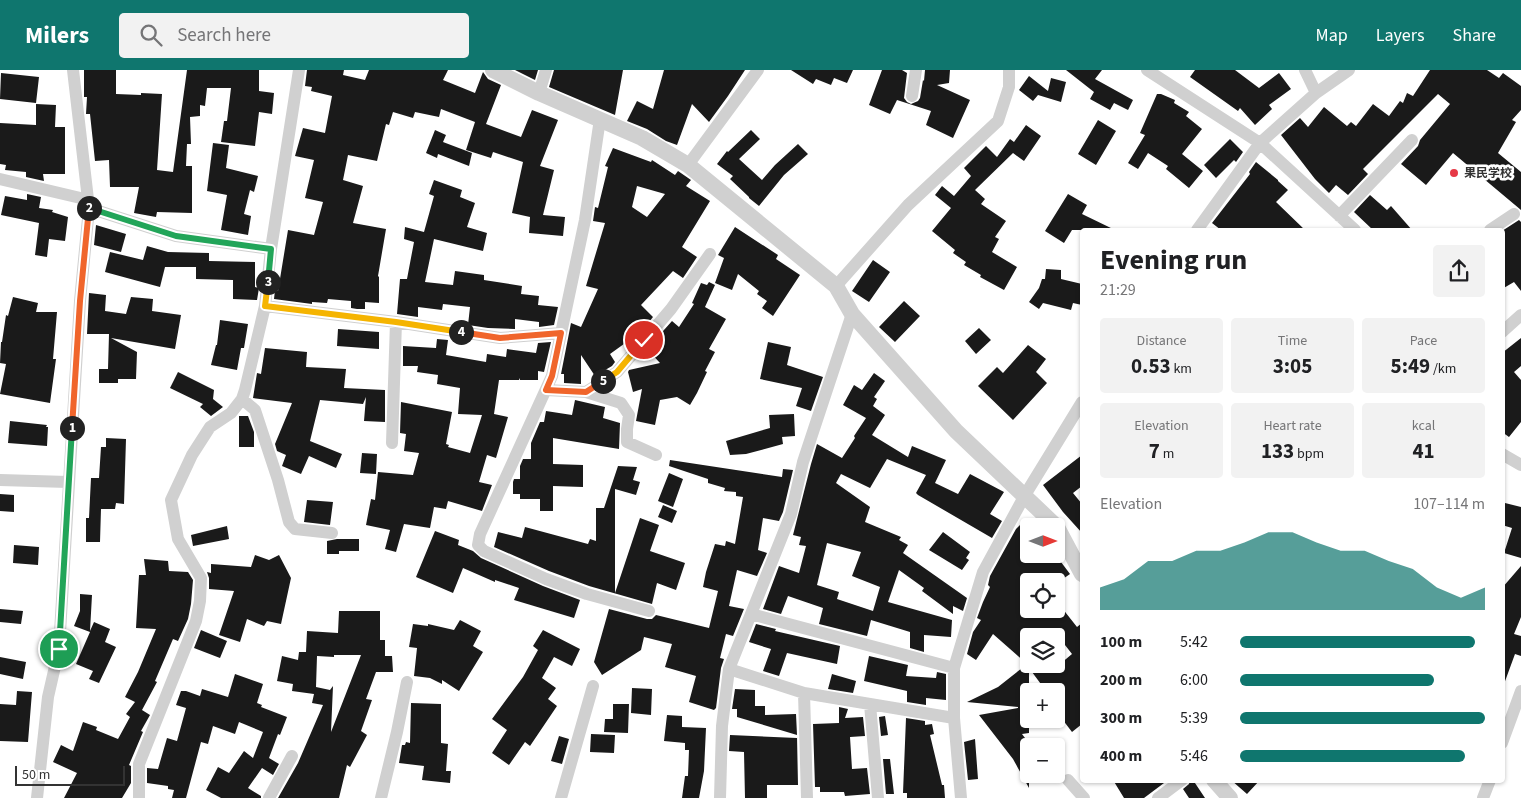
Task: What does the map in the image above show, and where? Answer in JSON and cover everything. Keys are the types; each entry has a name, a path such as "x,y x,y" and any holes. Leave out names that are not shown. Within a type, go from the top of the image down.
{"street":[{"path":"37,798 48,697 59,649 80,301 89,204 73,70"},
{"path":"139,798 139,764 196,621 200,601 201,578 178,539 171,500 192,455 210,427 231,413 242,399 245,390 265,306 271,249 299,70"},
{"path":"493,70 539,93 642,138 688,165 836,286 852,314 956,431 1057,527 1080,570"},
{"path":"539,93 546,70"},
{"path":"688,165 758,70"},
{"path":"912,96 916,70"},
{"path":"836,286 908,205 998,121 1009,87 1009,70"},
{"path":"1147,70 1260,143 1353,228"},
{"path":"1305,70 1316,93"},
{"path":"1197,228 1260,143 1316,93 1349,70"},
{"path":"600,119 585,220 552,376 480,534 478,545 484,551 546,579 587,594 649,611"},
{"path":"1339,216 1412,140"},
{"path":"0,179 89,204 176,236 271,249"},
{"path":"1493,228 1514,214"},
{"path":"586,392 617,372 672,309 710,254"},
{"path":"265,306 396,322 500,338 561,333"},
{"path":"720,798 722,726 729,668 791,514 803,462 852,314"},
{"path":"1505,329 1521,315"},
{"path":"392,443 396,322"},
{"path":"546,390 586,392 621,403 629,415 627,442 656,455"},
{"path":"242,399 255,410 278,480 288,522 295,529 332,532"},
{"path":"961,798 954,718 954,668 983,572 1025,495 1080,405"},
{"path":"1505,456 1521,465"},
{"path":"0,480 68,482"},
{"path":"751,614 954,668"},
{"path":"729,668 804,694 954,718"},
{"path":"381,798 407,682"},
{"path":"561,798 593,686"},
{"path":"1505,735 1521,691"},
{"path":"804,694 807,798"},
{"path":"870,704 878,798"},
{"path":"269,798 292,756"},
{"path":"1068,780 1084,798"},
{"path":"1158,798 1178,783"},
{"path":"1217,783 1230,798"},
{"path":"1483,798 1489,783"}],"building":[{"path":"84,70 116,70 116,94 162,94 157,170 173,172 187,70 259,70 259,91 274,93 272,114 259,112 255,146 221,142 224,121 227,121 231,88 207,88 205,106 200,105 200,116 190,117 191,144 187,144 186,166 192,166 192,213 157,212 156,217 134,213 139,187 110,187 109,160 95,161 90,114 86,114 87,97 84,97"},
{"path":"307,70 344,70 343,75 365,80 369,70 448,70 443,80 475,93 483,72 488,79 501,85 486,124 521,137 532,110 558,120 540,166 554,170 543,215 565,217 563,236 529,233 530,217 512,213 523,162 493,152 491,158 466,150 475,122 441,109 439,117 415,112 413,118 393,112 389,125 386,124 377,161 348,155 343,180 363,186 353,223 386,229 378,276 379,303 365,302 365,309 357,309 351,308 351,301 328,299 327,303 312,302 312,304 274,299 275,290 278,291 288,230 314,235 323,202 305,198 314,160 295,156 303,128 325,133 332,96 311,91 312,87 305,86"},
{"path":"515,70 538,70 535,80"},
{"path":"554,70 623,70 615,115 549,87"},
{"path":"664,70 745,70 709,122 692,104 677,145 627,121 637,101 653,109"},
{"path":"791,70 853,70 847,83 834,78 831,85 816,79 813,84"},
{"path":"882,70 902,70 907,73 904,98 911,104 920,98 925,70 950,70 949,83 937,85 970,100 953,138 926,125 931,111 897,100 890,114 869,105"},
{"path":"1066,70 1102,70 1095,79 1133,100 1128,110 1114,103 1110,110 1090,99 1094,92"},
{"path":"1195,70 1235,70 1259,88 1279,73 1291,89 1269,105 1272,109 1255,125 1240,108 1238,111 1190,77"},
{"path":"1430,70 1487,70 1499,78 1503,73 1521,86 1521,110 1512,120 1516,122 1498,153 1521,172 1521,210 1453,153 1426,185 1401,164 1418,146 1420,140 1450,104 1438,94 1363,169 1368,174 1348,195 1336,185 1329,193 1315,179 1281,135 1300,118 1308,127 1324,107 1347,126 1351,122 1356,126 1373,104 1389,116 1400,101 1403,103 1407,93 1413,96"},
{"path":"1,73 39,77 36,103 0,99"},
{"path":"1029,76 1048,91 1051,78 1066,82 1061,102 1038,95 1033,101 1019,90"},
{"path":"1157,94 1175,100 1174,103 1189,112 1186,116 1202,129 1182,154 1203,171 1189,188 1166,169 1168,166 1148,153 1138,169 1128,163 1145,135 1140,133"},
{"path":"36,104 56,105 55,127 65,127 65,174 43,174 44,181 26,177 26,172 5,170 6,165 0,164 0,123 36,125"},
{"path":"1098,120 1116,131 1096,165 1078,154"},
{"path":"1026,125 1041,136 1024,161 1013,153 975,190 985,199 981,204 1006,221 995,237 999,239 992,252 1017,267 1004,290 980,277 981,275 964,265 966,262 953,253 955,250 932,231 951,208 935,195 942,186 954,196 971,176 964,168 986,146 997,157 1010,139 1014,142"},
{"path":"435,130 446,135 443,142 472,153 469,166 438,154 437,158 426,153"},
{"path":"751,130 760,139 739,159 762,180 798,144 808,154 784,175 759,206 730,179 733,176 717,164 727,151"},
{"path":"1230,139 1243,152 1236,162 1234,160 1216,178 1204,165"},
{"path":"213,143 229,145 226,168 258,176 254,192 250,190 244,214 251,216 248,235 221,230 227,195 207,191"},
{"path":"613,148 651,162 652,160 675,175 678,171 691,180 686,186 710,201 682,247 697,257 683,278 673,271 641,305 653,317 636,338 635,336 610,354 615,362 612,366 595,376 581,355 581,384 564,383 564,374 561,374 571,323 581,327 598,289 586,286 605,223 593,221 595,207 598,208 608,167 605,166","holes":["637,186 665,194 647,217 632,207"]},
{"path":"1256,162 1288,190 1276,202 1303,228 1218,228 1212,223 1250,174 1249,172"},
{"path":"434,180 462,190 460,197 475,203 467,227 487,233 483,251 434,239 425,282 453,285 455,271 484,275 484,280 522,286 521,294 539,296 538,305 558,307 554,325 539,327 539,322 515,319 515,329 468,325 470,307 443,304 442,310 418,307 418,317 397,314 400,279 407,279 414,242 404,239 405,227 424,232 434,196 429,194"},
{"path":"27,194 41,197 39,208 53,210 52,212 68,217 65,241 49,239 47,257 35,255 39,223 1,215 5,196 27,200"},
{"path":"1068,194 1087,205 1082,214 1111,228 1080,228 1080,230 1072,230 1064,243 1045,231"},
{"path":"1370,195 1387,210 1391,206 1410,228 1371,228 1354,212"},
{"path":"1519,220 1521,222 1521,291 1514,282 1505,287 1505,229"},
{"path":"96,225 126,234 121,252 94,245"},
{"path":"735,227 778,255 776,259 800,275 773,316 762,308 767,301 757,294 759,291 738,274 732,290 715,283 724,258 718,255"},
{"path":"147,246 168,252 209,253 209,261 255,262 255,287 259,288 257,300 233,299 233,280 196,279 196,267 165,267 160,287 105,272 110,252 143,260"},
{"path":"873,260 890,272 869,302 852,291"},
{"path":"1046,269 1061,270 1061,279 1080,284 1080,305 1073,303 1071,310 1043,303 1039,309 1029,302 1039,288 1042,279 1045,279"},
{"path":"709,282 715,285 705,307 726,319 709,349 715,352 705,371 707,372 697,393 690,405 677,397 660,400 655,425 636,421 642,389 633,392 629,370 660,363 647,349 672,321 679,327 694,304 692,303 701,283 707,285"},
{"path":"89,293 106,295 105,311 126,314 131,297 153,299 152,311 181,315 175,349 111,338 137,352 136,379 118,379 118,383 99,383 99,369 108,369 109,334 87,334"},
{"path":"13,297 38,303 36,312 57,312 53,359 56,359 50,403 0,394 6,364 0,363 1,342 6,315 8,316"},
{"path":"904,301 920,316 895,342 879,327"},
{"path":"220,320 248,324 244,348 241,348 237,370 211,365 217,345"},
{"path":"979,328 991,340 976,354 965,341"},
{"path":"338,329 379,332 379,349 337,346"},
{"path":"1521,338 1521,366 1514,372 1521,380 1521,422 1509,437 1505,434 1505,351"},
{"path":"437,339 448,340 446,355 486,362 487,354 506,357 507,349 536,353 538,343 551,342 544,372 538,371 538,380 520,380 520,378 519,380 499,380 494,414 508,417 496,458 487,455 479,482 492,485 482,511 448,501 446,509 434,507 430,528 404,524 396,552 385,549 390,530 366,525 371,499 375,500 378,472 413,475 419,453 404,451 406,434 400,433 401,402 452,412 446,444 449,445 448,447 470,453 482,415 458,414 460,388 437,384 438,375 417,372 418,366 403,366 403,346 436,348"},
{"path":"768,342 791,347 787,365 823,377 811,411 796,406 802,388 760,379"},
{"path":"1028,345 1046,359 1036,372 1047,383 1013,420 978,386 997,367 1003,373"},
{"path":"265,348 307,352 306,367 346,369 344,388 385,390 385,422 364,421 366,397 363,404 320,400 310,441 342,454 336,468 309,456 301,474 282,466 286,455 277,451 275,444 292,403 253,398 257,373 261,374"},
{"path":"178,372 214,390 213,399 223,407 211,416 200,407 203,404 170,388"},
{"path":"874,373 885,381 874,397 877,399 873,406 885,415 872,435 908,457 912,446 946,460 935,483 958,494 970,474 1004,492 990,514 1002,521 992,538 918,495 916,493 926,475 887,459 870,488 841,474 836,483 870,507 865,522 901,537 899,540 908,545 903,553 967,598 963,611 953,606 953,614 922,591 924,588 899,570 888,602 952,620 951,637 924,635 924,652 910,648 910,632 871,620 867,636 819,624 823,608 788,596 781,614 763,609 779,566 799,573 806,546 799,545 801,537 793,535 817,444 842,458 866,418 843,405 854,385 862,390","holes":["827,543 861,552 852,576 880,587 873,611 837,599 839,592 817,585"]},
{"path":"575,400 605,407 603,418 620,423 619,449 553,438 553,464 583,465 583,487 553,486 553,511 540,511 540,499 520,499 520,494 513,494 513,482 514,479 520,479 520,466 523,459 531,459 531,443 540,422 544,422 546,411 572,415"},
{"path":"794,414 795,436 782,437 783,444 746,454 730,455 726,441 770,428 769,415"},
{"path":"239,416 248,416 254,432 254,447 239,447"},
{"path":"10,421 47,425 47,446 8,443"},
{"path":"106,438 126,439 124,504 116,503 115,509 101,509 100,542 86,542 86,518 89,518 91,478 99,478 101,447 106,447"},
{"path":"362,453 377,454 376,474 360,473"},
{"path":"1080,457 1080,488 1073,493 1080,502 1080,531 1063,512 1043,485"},
{"path":"670,460 782,477 783,469 793,470 779,521 763,518 758,550 767,553 757,576 737,570 729,606 744,609 733,636 726,634 720,658 724,659 721,668 716,708 714,710 689,702 696,676 665,667 672,644 644,637 641,650 602,675 594,662 609,609 647,619 652,619 656,615 709,628 718,591 703,587 706,572 715,544 725,546 726,541 735,544 743,497 736,496 736,492 724,491 725,488 708,483 708,479 669,466"},
{"path":"618,466 637,467 633,480 640,482 636,495 615,489 615,593 640,518 659,525 650,551 685,563 676,590 657,583 652,604 589,586 494,547 498,532 522,538 525,527 588,544 590,539 596,541 596,508 604,508"},
{"path":"669,473 683,479 673,507 658,501"},
{"path":"0,494 14,495 14,512 0,511"},
{"path":"307,500 333,502 330,525 304,522"},
{"path":"1505,503 1521,507 1521,558 1505,553 1512,528 1505,526"},
{"path":"663,505 677,511 672,523 658,517"},
{"path":"1020,525 1020,563 1062,563 1070,574 1065,578 1065,573 1020,573 1020,618 1065,618 1065,612 1077,627 1080,625 1080,726 1072,732 1065,723 1065,683 1040,683 1033,673 1065,673 1065,660 1072,654 1065,645 1065,628 1020,628 1020,658 993,634 976,660 967,654 973,632 981,620 977,618 990,587 988,585 990,576"},
{"path":"227,526 229,539 193,546 191,535"},
{"path":"435,531 459,540 458,545 473,551 481,558 543,586 580,600 574,618 514,600 519,588 495,580 495,582 463,568 453,593 416,577"},
{"path":"943,532 970,552 966,558 969,560 962,570 929,550"},
{"path":"359,539 359,551 339,551 339,554 327,554 327,541"},
{"path":"14,545 39,547 38,565 13,563"},
{"path":"255,555 269,560 279,555 291,578 281,624 267,621 264,626 247,619 240,642 219,635 234,591 209,589 207,572 211,573 211,564 251,567"},
{"path":"144,559 168,561 169,571 188,572 193,580 188,619 178,641 173,639 155,681 157,682 142,710 150,715 141,731 143,732 129,765 131,766 131,783 122,798 64,798 77,773 53,762 61,745 73,751 83,722 97,727 96,730 118,739 130,717 126,714 135,702 125,697 156,629 136,628 139,575 146,575"},
{"path":"1521,566 1521,617 1514,634 1521,636 1521,656 1515,654 1505,681 1505,585"},
{"path":"80,594 92,595 90,631 94,622 110,629 105,642 116,647 99,683 89,679 93,671 76,664 90,632 74,626 80,611"},
{"path":"0,609 23,611 21,624 0,622"},
{"path":"339,611 380,611 380,640 385,640 385,656 392,656 393,672 376,672 366,699 372,700 361,731 367,735 350,767 347,765 339,798 278,798 298,763 323,705 312,703 314,694 292,691 293,684 277,681 282,656 298,660 299,652 306,652 307,631 338,633","holes":["361,655 331,732 333,686 330,690 316,687 317,656"]},
{"path":"460,620 481,631 473,646 483,652 459,691 442,680 442,684 430,678 414,676 417,648 409,647 413,624 428,626 428,624 454,630"},
{"path":"756,624 776,629 775,631 840,646 837,664 787,653 779,676 763,671 771,649 749,642"},
{"path":"201,630 227,641 220,658 194,648"},
{"path":"543,630 580,649 572,666 554,657 542,678 556,688 548,699 557,706 530,746 525,742 509,765 492,753 507,730 492,719 523,677 538,650 533,646"},
{"path":"869,656 908,665 906,676 936,678 937,672 946,674 946,700 926,698 926,705 907,702 907,691 864,681"},
{"path":"0,657 26,662 23,679 0,674"},
{"path":"1020,670 1020,673 1029,673 1029,683 1020,683 1020,728 1029,728 1029,733 1022,734 1025,738 1020,738 1020,772 1013,759 979,715 1018,707 967,702 998,687"},
{"path":"235,674 263,684 257,703 262,705 261,707 287,717 269,758 279,764 273,775 262,768 248,788 261,796 261,798 221,798 206,790 218,767 229,773 244,751 253,758 263,732 239,722 235,734 213,726 208,744 201,742 186,798 172,798 174,790 168,789 168,786 147,783 147,768 158,769 167,738 177,741 186,708 176,705 181,691 200,696 202,689 228,697"},
{"path":"832,674 856,681 853,693 828,689"},
{"path":"632,688 652,689 651,715 631,713"},
{"path":"735,689 755,690 755,706 765,706 765,715 796,714 797,735 737,717 737,709 732,709"},
{"path":"17,691 32,692 28,742 0,741 0,704 16,705"},
{"path":"411,703 441,704 441,743 448,744 446,771 451,771 450,783 422,780 424,766 399,763 402,745 405,745 406,742 410,743"},
{"path":"613,704 629,704 628,733 604,732 605,719 613,719"},
{"path":"839,707 848,709 845,718 863,717 865,736 850,737 852,769 867,768 870,794 845,796 844,792 820,792 820,787 815,787 813,724 839,723"},
{"path":"667,715 682,716 682,727 706,728 704,771 699,798 682,798 685,776 688,776 689,750 685,750 685,743 664,741"},
{"path":"885,716 888,735 881,736 879,717"},
{"path":"906,718 925,721 925,725 932,724 934,734 930,735 942,785 944,785 945,798 907,798 907,793 903,793"},
{"path":"591,734 615,735 614,753 590,752"},
{"path":"730,735 797,738 797,736 798,785 767,785 767,798 745,798 744,752 729,751"},
{"path":"559,736 569,739 562,764 551,761"},
{"path":"975,739 978,779 968,780 964,742"},
{"path":"883,759 890,759 894,794 886,794"},
{"path":"1115,783 1164,783 1144,798 1124,798"},
{"path":"1195,783 1205,798 1189,798 1183,789 1189,784"},
{"path":"1234,783 1257,783 1247,794"}],"place":[{"name":"果民学校","path":"1454,173"}],"route":[{"path":"59,649 80,301 89,208 176,236 271,249 265,306 396,322 500,338 561,333 552,376 546,390 586,392 617,372 644,340"}]}
